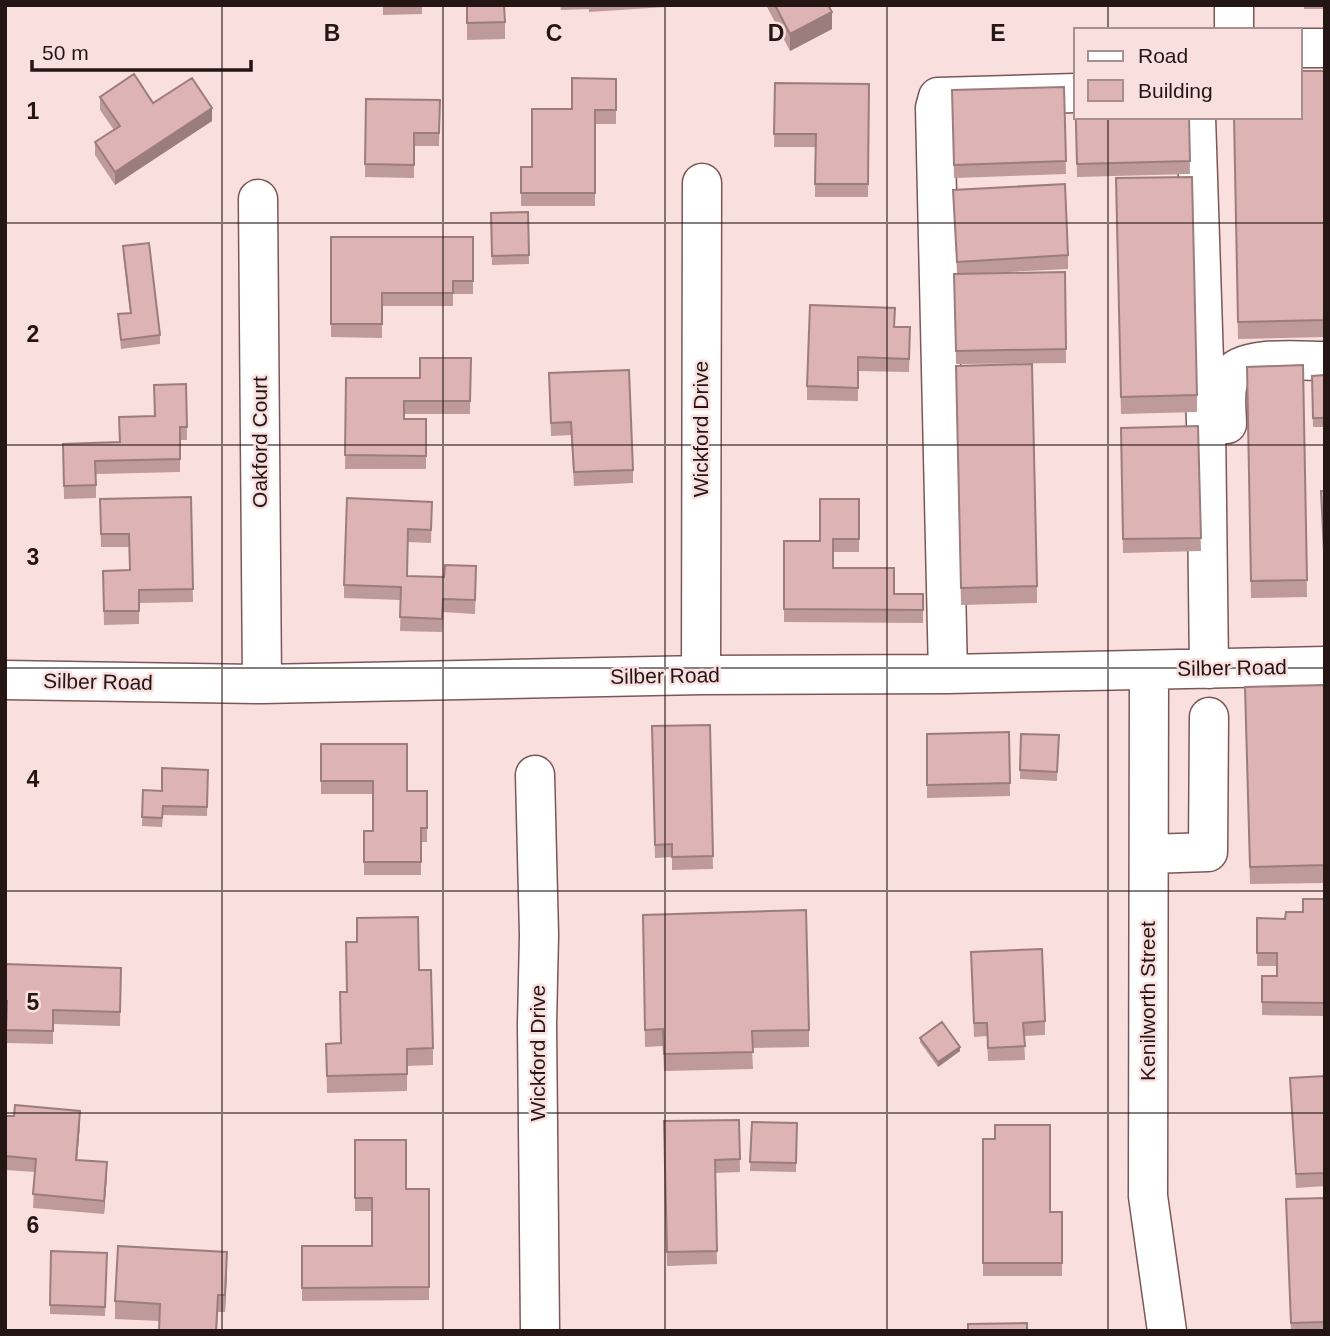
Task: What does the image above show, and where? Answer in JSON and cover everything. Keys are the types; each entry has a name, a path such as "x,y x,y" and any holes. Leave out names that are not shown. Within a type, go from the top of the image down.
{"street":[{"path":"1234,5 1234,28"},
{"path":"1302,48 1325,48"},
{"path":"948,674 935,108 938,97 1074,93"},
{"path":"1196,119 1206,422 1221,668"},
{"name":"Wickford Drive","path":"701,675 702,183"},
{"name":"Oakford Court","path":"258,199 262,684"},
{"path":"1221,668 1227,399 1230,376 1246,363 1325,361"},
{"name":"Silber Road","path":"5,680 262,684 1325,666"},
{"name":"Kenilworth Street","path":"1149,670 1148,1196 1167,1331"},
{"path":"1149,854 1208,852 1209,718"},
{"name":"Wickford Drive","path":"535,775 539,934 537,1024 540,1331"}],"building":[{"path":"467,5 504,5 505,22 467,23"},
{"path":"775,5 828,5 832,12 790,34"},
{"path":"1302,71 1325,71 1325,320 1238,322 1234,119 1302,119"},
{"path":"134,74 153,103 192,78 212,108 115,172 95,142 120,126 100,97"},
{"path":"572,78 616,79 616,110 595,110 595,193 521,193 521,167 532,167 532,109 572,109"},
{"path":"775,83 869,84 868,184 815,184 816,134 774,134"},
{"path":"1064,87 1066,161 954,165 952,90"},
{"path":"366,99 440,100 439,133 414,133 414,165 365,164"},
{"path":"1076,119 1189,119 1190,161 1077,164"},
{"path":"1192,177 1197,395 1121,397 1116,178"},
{"path":"1065,184 1068,255 957,262 953,190"},
{"path":"528,212 529,255 492,256 491,213"},
{"path":"331,237 473,237 473,281 453,281 453,293 382,293 382,324 331,324"},
{"path":"149,243 160,335 121,340 118,314 131,313 123,246"},
{"path":"1065,272 1066,349 956,351 954,274"},
{"path":"810,305 895,308 894,327 910,327 909,359 858,357 858,388 807,386"},
{"path":"420,358 471,358 470,401 404,401 404,419 426,419 426,456 345,455 346,378 420,378"},
{"path":"1032,364 1037,586 961,588 956,366"},
{"path":"1303,365 1307,580 1251,581 1247,367"},
{"path":"629,370 633,470 574,472 571,422 551,423 549,373"},
{"path":"1325,375 1325,418 1313,418 1312,376"},
{"path":"186,384 187,427 180,427 180,459 95,461 96,485 64,486 63,444 120,442 119,417 155,416 154,385"},
{"path":"1198,426 1201,538 1123,539 1121,428"},
{"path":"1321,491 1325,491 1325,551 1324,551"},
{"path":"191,497 193,589 139,590 139,611 104,611 103,571 130,570 129,534 101,534 100,499"},
{"path":"347,498 432,502 431,530 408,529 407,576 444,577 445,565 476,566 475,600 443,599 442,619 400,617 401,587 344,585"},
{"path":"820,499 859,499 859,539 833,539 833,568 894,568 894,594 923,594 923,610 784,609 784,541 820,541"},
{"path":"1325,685 1325,865 1250,867 1245,687"},
{"path":"710,725 713,856 672,857 672,844 655,845 652,726"},
{"path":"1009,732 1010,783 927,785 927,734"},
{"path":"1021,734 1059,735 1057,772 1020,770"},
{"path":"321,744 407,744 407,791 427,791 427,828 421,828 421,862 364,862 364,831 373,831 373,781 321,781"},
{"path":"162,768 208,770 207,807 163,806 162,818 142,817 143,790 162,791"},
{"path":"1303,899 1325,899 1325,1003 1262,1002 1262,976 1277,976 1277,953 1257,953 1257,918 1285,919 1286,912 1303,912"},
{"path":"806,910 809,1030 752,1031 753,1052 664,1054 663,1029 645,1030 643,915"},
{"path":"418,917 419,970 431,970 433,1048 407,1049 407,1074 327,1076 326,1044 341,1043 340,992 347,992 346,942 357,942 357,918"},
{"path":"1042,949 1045,1021 1023,1023 1025,1046 988,1048 987,1023 974,1023 971,952"},
{"path":"5,964 121,968 120,1012 53,1010 53,1031 6,1030"},
{"path":"942,1022 960,1047 938,1062 920,1038"},
{"path":"1325,1076 1325,1173 1296,1174 1290,1078"},
{"path":"15,1105 80,1111 76,1160 107,1162 104,1201 33,1194 36,1159 5,1156 5,1116 14,1116"},
{"path":"739,1120 740,1159 715,1160 717,1251 667,1252 664,1121"},
{"path":"752,1122 797,1123 796,1163 750,1162"},
{"path":"995,1125 1050,1125 1050,1212 1062,1212 1062,1263 983,1263 983,1139 995,1139"},
{"path":"355,1140 406,1140 406,1189 429,1189 429,1287 302,1288 302,1246 372,1246 372,1198 355,1198"},
{"path":"1325,1198 1325,1322 1291,1323 1286,1199"},
{"path":"118,1246 227,1252 225,1295 218,1295 216,1331 159,1331 160,1304 115,1301"},
{"path":"51,1251 107,1253 105,1307 50,1305"},
{"path":"1027,1323 1027,1331 968,1331 968,1324"}]}
